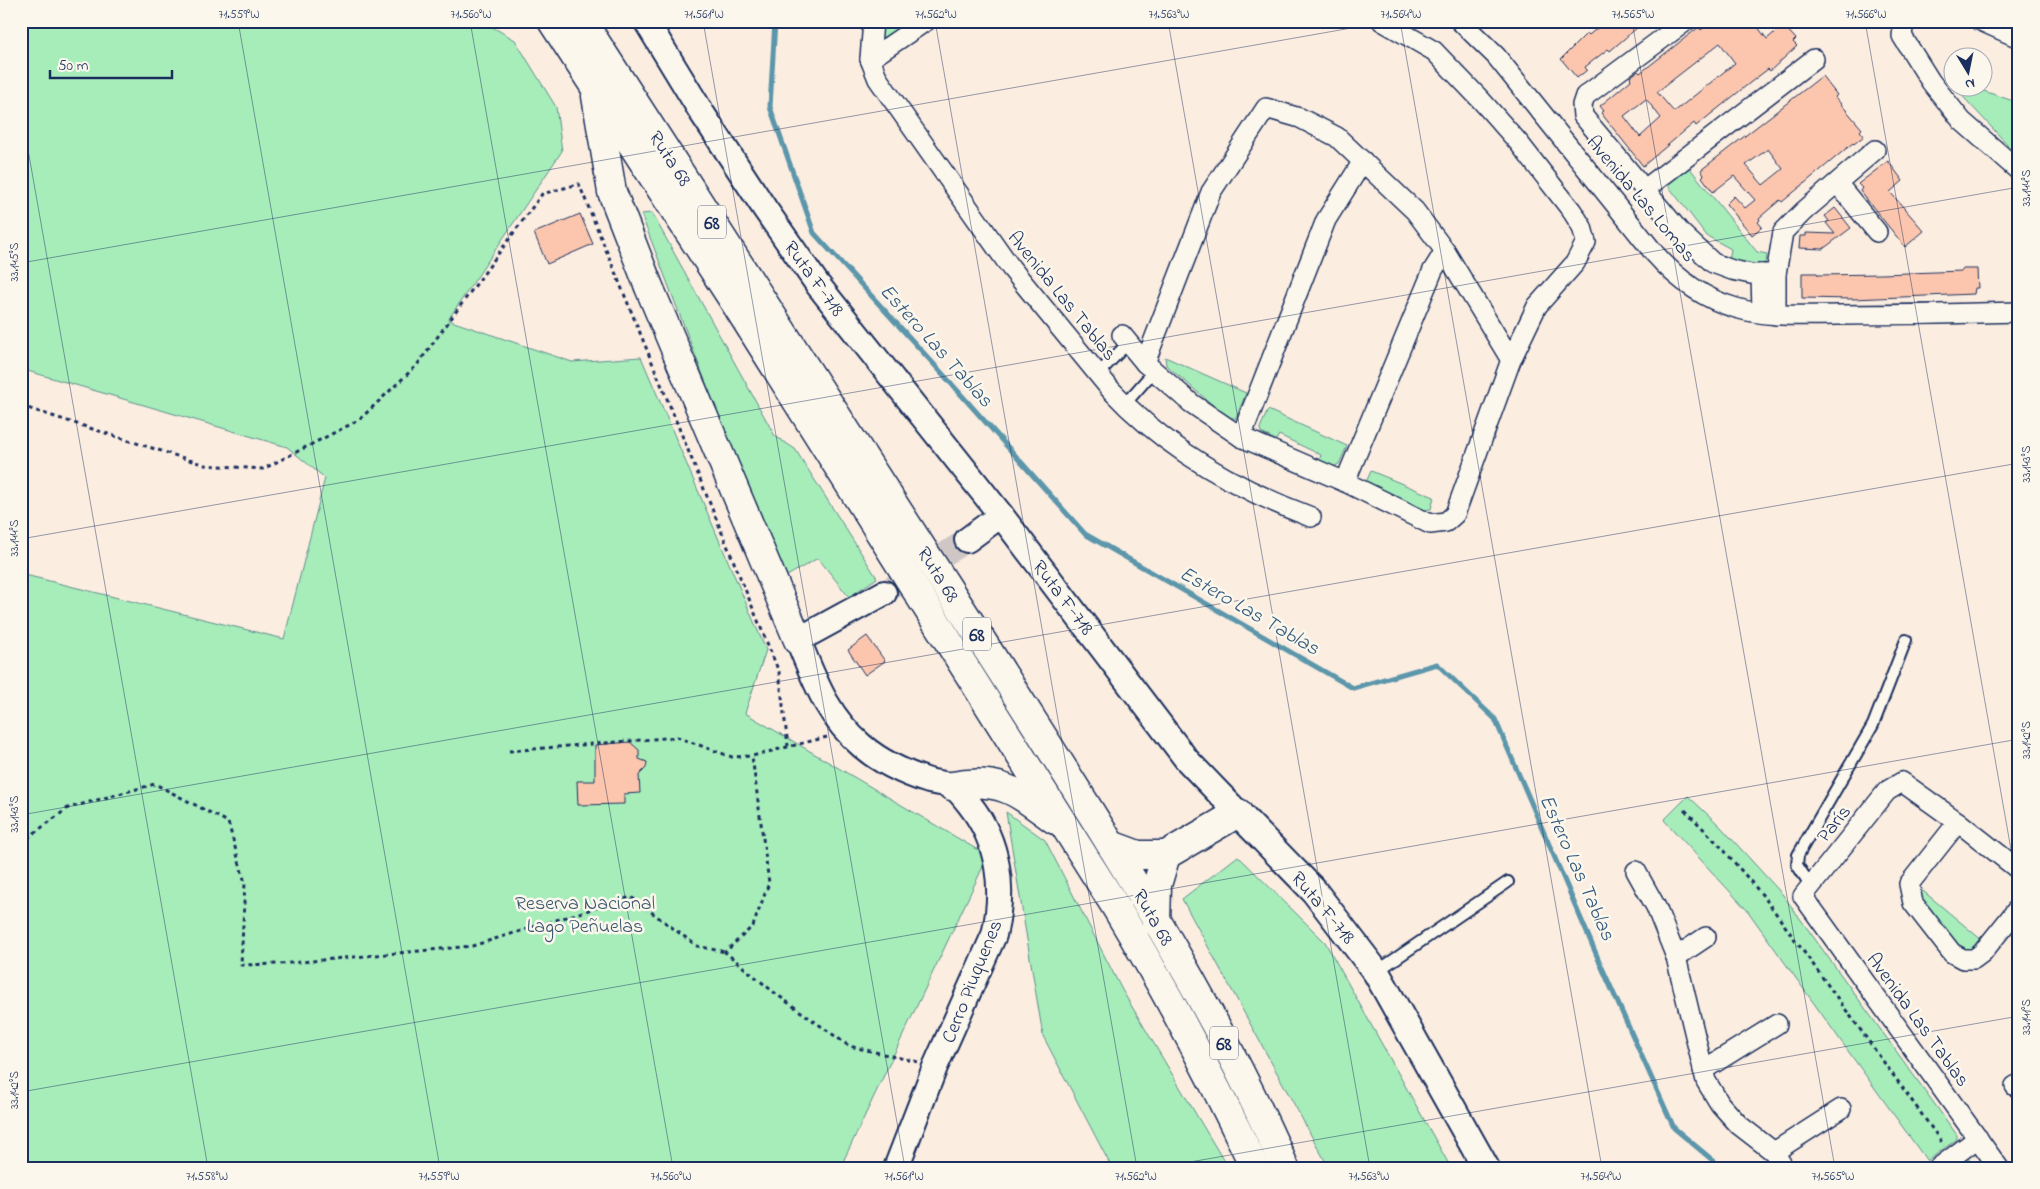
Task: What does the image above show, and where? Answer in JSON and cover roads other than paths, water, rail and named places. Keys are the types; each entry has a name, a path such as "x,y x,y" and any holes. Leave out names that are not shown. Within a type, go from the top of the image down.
{"highway":[{"name":"Ruta 68","path":"552,21 737,306 1068,828 1146,956 1228,1111 1255,1168"},
{"name":"Ruta 68","path":"582,21 843,423 1112,845 1220,1034 1285,1168"},
{"path":"594,84 612,192 649,287 798,640"},
{"path":"952,786 970,783 988,784 1013,791 1036,804 1068,828"},
{"path":"1112,845 1138,855 1166,855 1238,813"},
{"path":"1156,922 1157,885 1166,855"}],"main road":[{"name":"Ruta F-718","path":"1238,813 1314,891 1376,972 1486,1168"}],"street":[{"name":"Ruta F-718","path":"646,21 702,113 765,209 818,284 1001,515 1187,760 1238,813"},
{"name":"Avenida Las Tablas","path":"873,21 870,59 878,79 1011,268 1098,374 1125,404 1166,439 1223,478 1274,504 1311,517"},
{"path":"870,59 926,21"},
{"path":"1125,339 1150,367 1191,403 1241,437 1345,482 1430,524 1446,522 1455,514 1510,360 1537,306 1575,264 1586,242 1582,227 1572,211 1519,143 1434,51 1382,21"},
{"name":"Avenida Las Lomas","path":"1460,21 1496,56 1665,266 1704,295 1737,308 1769,314 1920,315 2019,312"},
{"path":"1686,21 1585,96 1582,105 1583,116 1681,233 1713,263 1732,270 1769,274"},
{"path":"1887,21 1903,29 1931,82 1962,121 2019,171"},
{"path":"1981,21 2019,38"},
{"path":"1645,189 1814,59"},
{"path":"1150,367 1211,192 1266,108 1300,118 1337,137 1416,211 1445,251 1510,360"},
{"path":"1769,314 1769,274 1783,232 1804,211 1875,150"},
{"path":"1241,437 1326,220 1363,161"},
{"path":"1837,183 1877,232"},
{"path":"1345,482 1433,270 1445,251"},
{"path":"966,540 1001,515"},
{"path":"884,593 798,640 823,699 848,732 878,758 895,768 914,776 952,786"},
{"name":"París","path":"1807,891 1887,792 1902,782 1958,822"},
{"name":"Cerro Piuquenes","path":"896,1168 935,1066 994,935 1000,904 999,873 990,841 974,811 952,786"},
{"path":"2019,870 1958,822 1908,884 1913,903 1952,953 1963,959 1974,959 1982,954 2019,907"},
{"path":"1636,871 1656,907 1676,957 1706,1081 1739,1125 1774,1152 1784,1168"},
{"name":"Avenida Las Tablas","path":"1807,891 1998,1167"},
{"path":"1676,957 1706,937"},
{"path":"1703,1070 1777,1024"},
{"path":"1774,1152 1841,1109"},
{"path":"1938,1168 1978,1138"}],"lane":[{"path":"1098,374 1125,339"},
{"path":"1125,404 1150,367"},
{"path":"1807,891 1797,865 1798,855 1873,725 1906,640"},
{"path":"1376,972 1508,882"}],"waterway":[{"name":"Estero Las Tablas","path":"775,21 770,107 814,233 1085,534 1353,688 1437,664 1495,719 1600,963 1674,1128 1722,1168"}],"tunnel":[{"path":"884,593 967,540"}],"park label":[{"name":"Reserva Nacional Lago Peñuelas","path":"585,914"}]}
